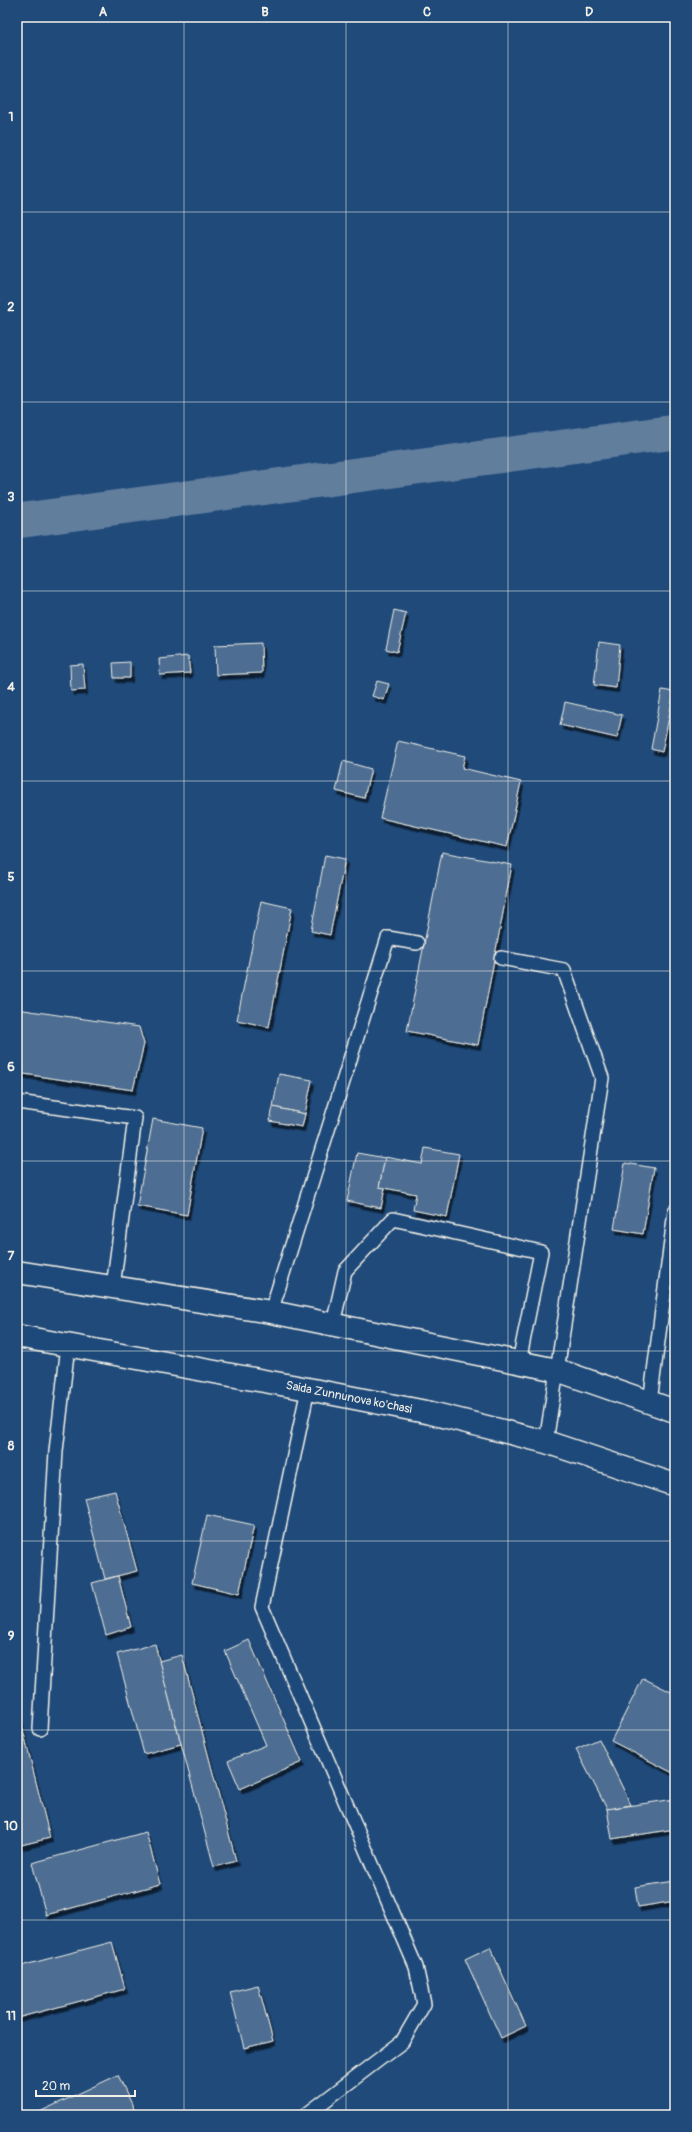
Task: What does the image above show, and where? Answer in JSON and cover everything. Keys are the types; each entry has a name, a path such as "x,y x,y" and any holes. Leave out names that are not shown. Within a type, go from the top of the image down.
{"main road":[{"path":"17,1272 271,1312 557,1370 675,1411"},
{"name":"Saida Zunnunova ko'chasi","path":"17,1336 431,1413 546,1442 675,1485"}],"lane":[{"path":"271,1312 388,938 417,943"},
{"path":"501,958 564,970 602,1078 546,1442"},
{"path":"17,1102 135,1118 113,1287"},
{"path":"650,1402 675,1212"},
{"path":"333,1324 345,1271 393,1219 541,1252 519,1362"},
{"path":"40,1729 56,1452 68,1345"},
{"path":"306,2115 402,2042 424,2004 416,1967 262,1607 308,1389"}],"building":[{"path":"394,610 406,613 397,652 386,649"},
{"path":"599,642 620,645 616,688 594,685"},
{"path":"261,643 262,673 216,675 215,645"},
{"path":"188,656 190,673 160,675 159,659"},
{"path":"130,662 130,678 114,678 113,663"},
{"path":"83,664 85,690 71,691 70,665"},
{"path":"377,681 389,684 384,700 372,696"},
{"path":"662,690 674,692 662,752 651,749"},
{"path":"565,702 622,715 617,738 560,725"},
{"path":"398,741 465,756 462,768 521,782 507,847 380,818"},
{"path":"343,761 371,769 364,798 336,791"},
{"path":"442,852 512,865 478,1045 407,1031"},
{"path":"325,855 345,859 330,935 311,931"},
{"path":"261,901 292,908 269,1027 237,1020"},
{"path":"17,1009 139,1027 144,1044 133,1090 17,1073"},
{"path":"279,1074 312,1080 305,1114 273,1107"},
{"path":"273,1107 305,1114 302,1127 270,1121"},
{"path":"153,1119 202,1128 187,1215 137,1206"},
{"path":"425,1148 459,1154 447,1217 413,1210 416,1194 379,1187 385,1157 422,1164"},
{"path":"357,1153 385,1158 379,1187 385,1188 381,1208 347,1201"},
{"path":"625,1163 654,1168 643,1234 614,1229"},
{"path":"115,1491 137,1571 105,1579 84,1498"},
{"path":"207,1515 254,1525 239,1594 192,1583"},
{"path":"118,1576 131,1627 106,1635 92,1583"},
{"path":"249,1640 302,1762 240,1789 228,1761 266,1745 225,1651"},
{"path":"155,1644 181,1744 144,1754 117,1654"},
{"path":"182,1655 236,1861 214,1867 159,1661"},
{"path":"643,1678 675,1694 675,1774 611,1741"},
{"path":"17,1706 50,1838 17,1846"},
{"path":"599,1739 631,1805 607,1809 576,1749"},
{"path":"675,1799 675,1829 612,1839 607,1809"},
{"path":"146,1832 160,1884 46,1915 32,1863"},
{"path":"675,1881 675,1901 638,1907 635,1887"},
{"path":"112,1942 125,1989 17,2018 17,1967"},
{"path":"490,1947 526,2026 501,2038 465,1959"},
{"path":"258,1985 273,2041 244,2048 230,1992"},
{"path":"118,2075 137,2115 33,2115"}],"waterway":[{"path":"17,521 675,432"}]}
